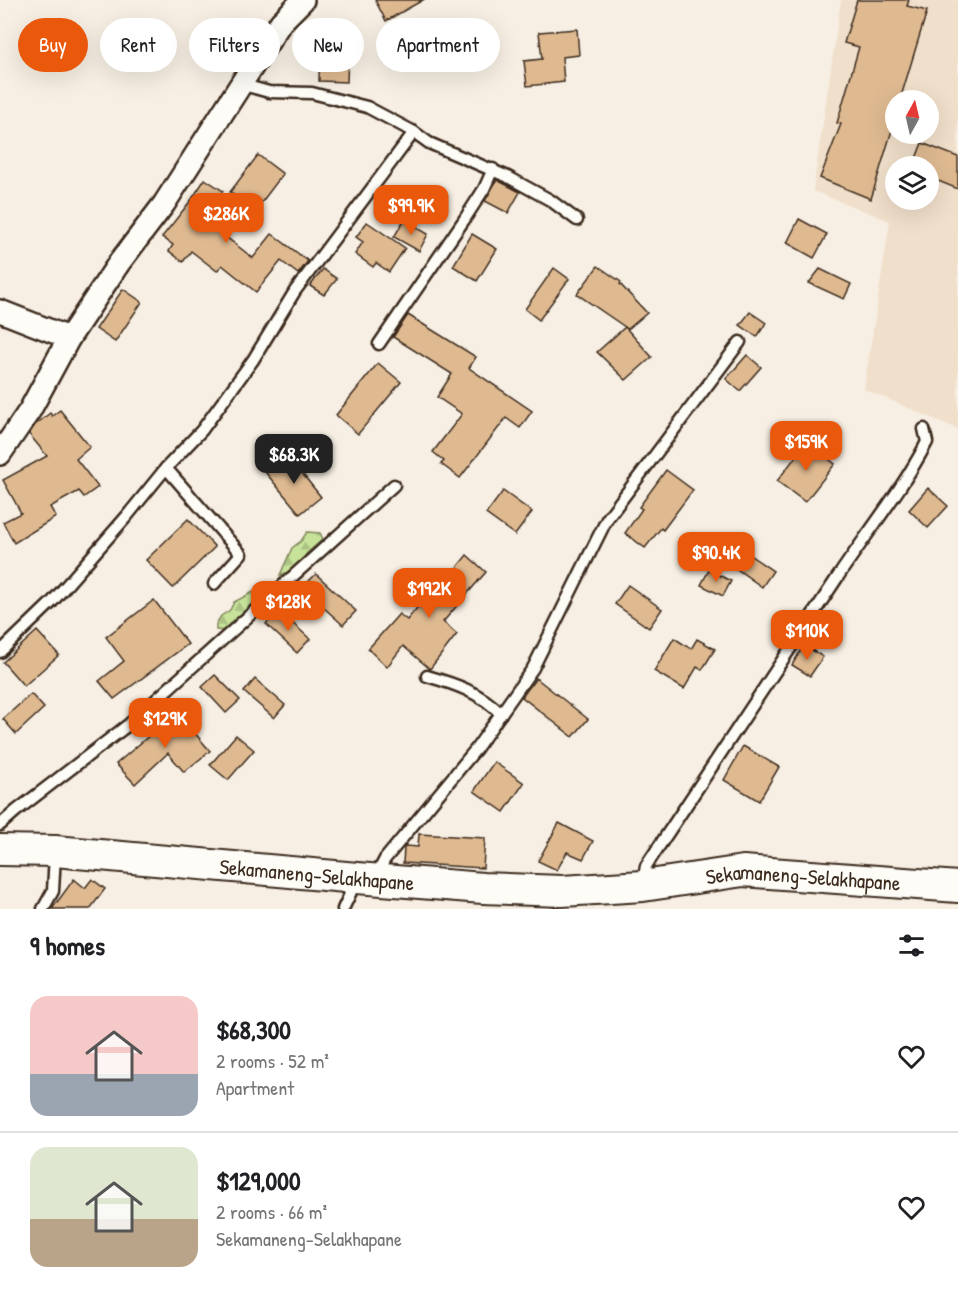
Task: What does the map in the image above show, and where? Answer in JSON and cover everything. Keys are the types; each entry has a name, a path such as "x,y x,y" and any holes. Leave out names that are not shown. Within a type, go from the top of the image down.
{"street":[{"path":"0,454 30,410 69,338 119,262 170,195 282,22 303,0"},
{"path":"0,311 69,338"},
{"name":"Sekamaneng-Selakhapane","path":"0,850 56,851 366,879 562,891 643,886 743,871 958,887"}],"lane":[{"path":"240,84 269,92 312,93 367,107 429,142 494,170 550,200 577,220"},
{"path":"0,652 52,602 166,468 202,430 252,360 295,291 414,132"},
{"path":"379,344 464,220 494,170"},
{"path":"344,909 366,879 476,749 501,714 533,668 607,519 740,342"},
{"path":"643,886 646,867 700,782 915,465 927,442 924,429"},
{"path":"166,468 241,554 214,584"},
{"path":"0,825 128,725 394,485"},
{"path":"427,676 461,686 490,702 501,714"},
{"path":"43,909 53,891 56,851"}],"shaded area":[{"path":"841,0 958,0 958,429 864,389 890,221 813,191"}],"green space":[{"path":"307,532 320,533 323,539 306,554 299,568 280,575 292,548"},
{"path":"257,590 261,596 257,605 246,610 227,631 216,630 216,624 221,616 230,610 234,602"}],"building":[{"path":"375,0 423,0 391,18 384,18"},
{"path":"857,0 909,0 907,6 927,11 903,90 885,90 885,144 888,144 871,199 820,178 841,124 837,123 859,47 844,43"},
{"path":"577,29 579,55 562,57 564,82 527,86 524,61 542,59 539,32"},
{"path":"319,72 347,72 347,82 319,81"},
{"path":"922,144 925,144 958,157 958,189 939,181 939,156 917,156"},
{"path":"258,155 283,174 255,211 230,192"},
{"path":"205,179 223,191 203,219 253,258 272,234 308,261 298,274 281,261 256,292 222,265 217,271 191,251 183,262 169,251 173,245 162,237"},
{"path":"497,180 520,192 508,213 485,201"},
{"path":"799,219 827,234 814,258 787,243"},
{"path":"404,220 428,234 419,251 394,237"},
{"path":"367,222 405,248 389,272 376,263 373,267 355,254 363,242 356,237"},
{"path":"472,234 497,249 477,281 453,266"},
{"path":"598,266 621,282 620,284 647,313 628,329 577,294"},
{"path":"554,268 569,279 539,320 525,309"},
{"path":"323,269 337,279 324,295 310,286"},
{"path":"820,269 851,284 844,299 809,283"},
{"path":"123,289 142,302 115,342 96,329"},
{"path":"750,312 766,323 757,337 740,325"},
{"path":"408,315 476,357 469,368 532,411 520,428 506,418 460,478 441,464 444,461 433,452 462,414 437,397 452,374 393,337"},
{"path":"625,327 652,357 626,380 597,352"},
{"path":"747,355 761,367 740,391 726,379"},
{"path":"378,363 401,382 358,434 336,415"},
{"path":"60,410 90,447 76,459 98,487 84,497 79,491 50,507 56,517 14,543 3,522 21,513 3,480 47,456 29,434 35,425 50,413 52,416"},
{"path":"807,442 835,464 805,502 777,481"},
{"path":"288,456 321,497 300,514 266,473"},
{"path":"666,470 693,490 663,530 661,528 645,548 625,533 642,509 639,507"},
{"path":"928,488 948,506 928,528 909,510"},
{"path":"503,491 532,512 515,535 486,514"},
{"path":"188,519 215,547 173,588 146,560"},
{"path":"738,547 773,571 762,587 727,562"},
{"path":"467,555 486,572 443,622 457,634 430,669 403,646 387,667 368,649 399,614 407,620 430,592 426,588 437,575 445,582"},
{"path":"709,570 731,581 723,596 701,585"},
{"path":"316,574 356,611 343,625 302,588"},
{"path":"628,585 662,609 649,628 615,604"},
{"path":"154,600 188,644 114,699 99,681 124,661 106,637"},
{"path":"278,610 310,639 297,653 266,624"},
{"path":"37,631 59,655 24,686 3,662"},
{"path":"674,638 691,649 697,639 715,649 702,670 697,667 684,689 654,671"},
{"path":"804,645 823,657 810,676 792,665"},
{"path":"215,675 240,700 226,713 202,687"},
{"path":"536,678 588,719 573,737 522,697"},
{"path":"255,679 285,705 274,718 244,692"},
{"path":"31,694 44,708 16,734 3,719"},
{"path":"177,712 210,751 184,772 168,753 135,784 116,764"},
{"path":"236,735 254,750 228,780 210,765"},
{"path":"743,746 779,767 759,801 724,780"},
{"path":"494,762 524,783 504,812 474,791"},
{"path":"559,823 593,841 583,859 567,852 557,870 538,861"},
{"path":"419,834 485,838 483,868 403,863 404,848 406,846 418,847"},
{"path":"74,879 85,888 92,879 105,889 90,909 52,909"}]}
